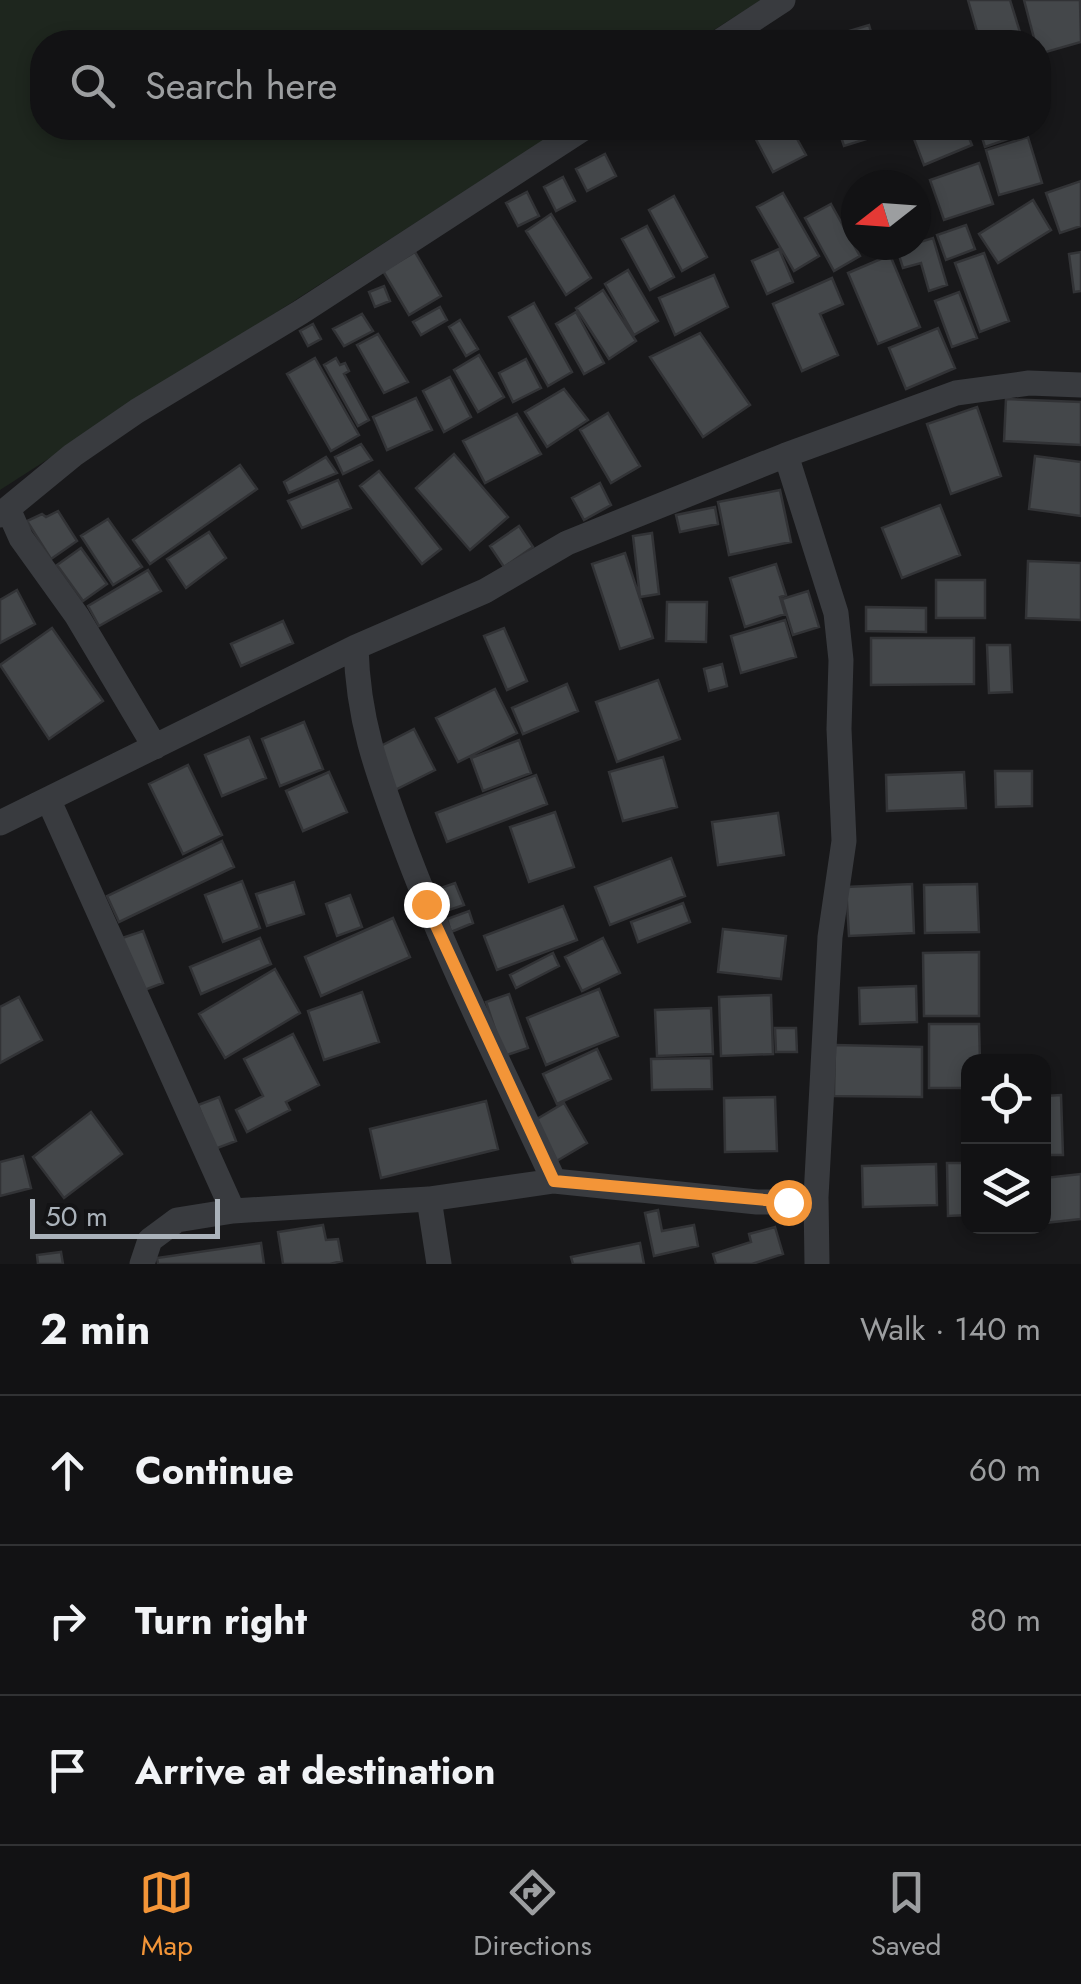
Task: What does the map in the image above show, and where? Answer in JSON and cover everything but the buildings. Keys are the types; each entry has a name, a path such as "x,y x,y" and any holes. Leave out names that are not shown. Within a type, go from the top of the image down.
{"street":[{"path":"738,30 782,0"},
{"path":"154,747 77,616 4,514 74,455 137,411 301,312 566,140"},
{"path":"0,822 356,648 485,592 567,542 956,393 1029,383 1081,385"},
{"path":"786,455 836,613 840,660 844,841 830,937 816,1197 817,1264"},
{"path":"356,648 357,686 366,736 426,904 554,1181"},
{"path":"49,801 234,1211"},
{"path":"142,1264 150,1240 178,1220 234,1211 430,1199 554,1181 757,1202 816,1197"},
{"path":"430,1199 440,1264"}],"shaded area":[{"path":"0,0 761,0 714,30 30,30 30,140 544,140 0,490"}],"route":[{"path":"426,904 554,1181 788,1202"}]}
